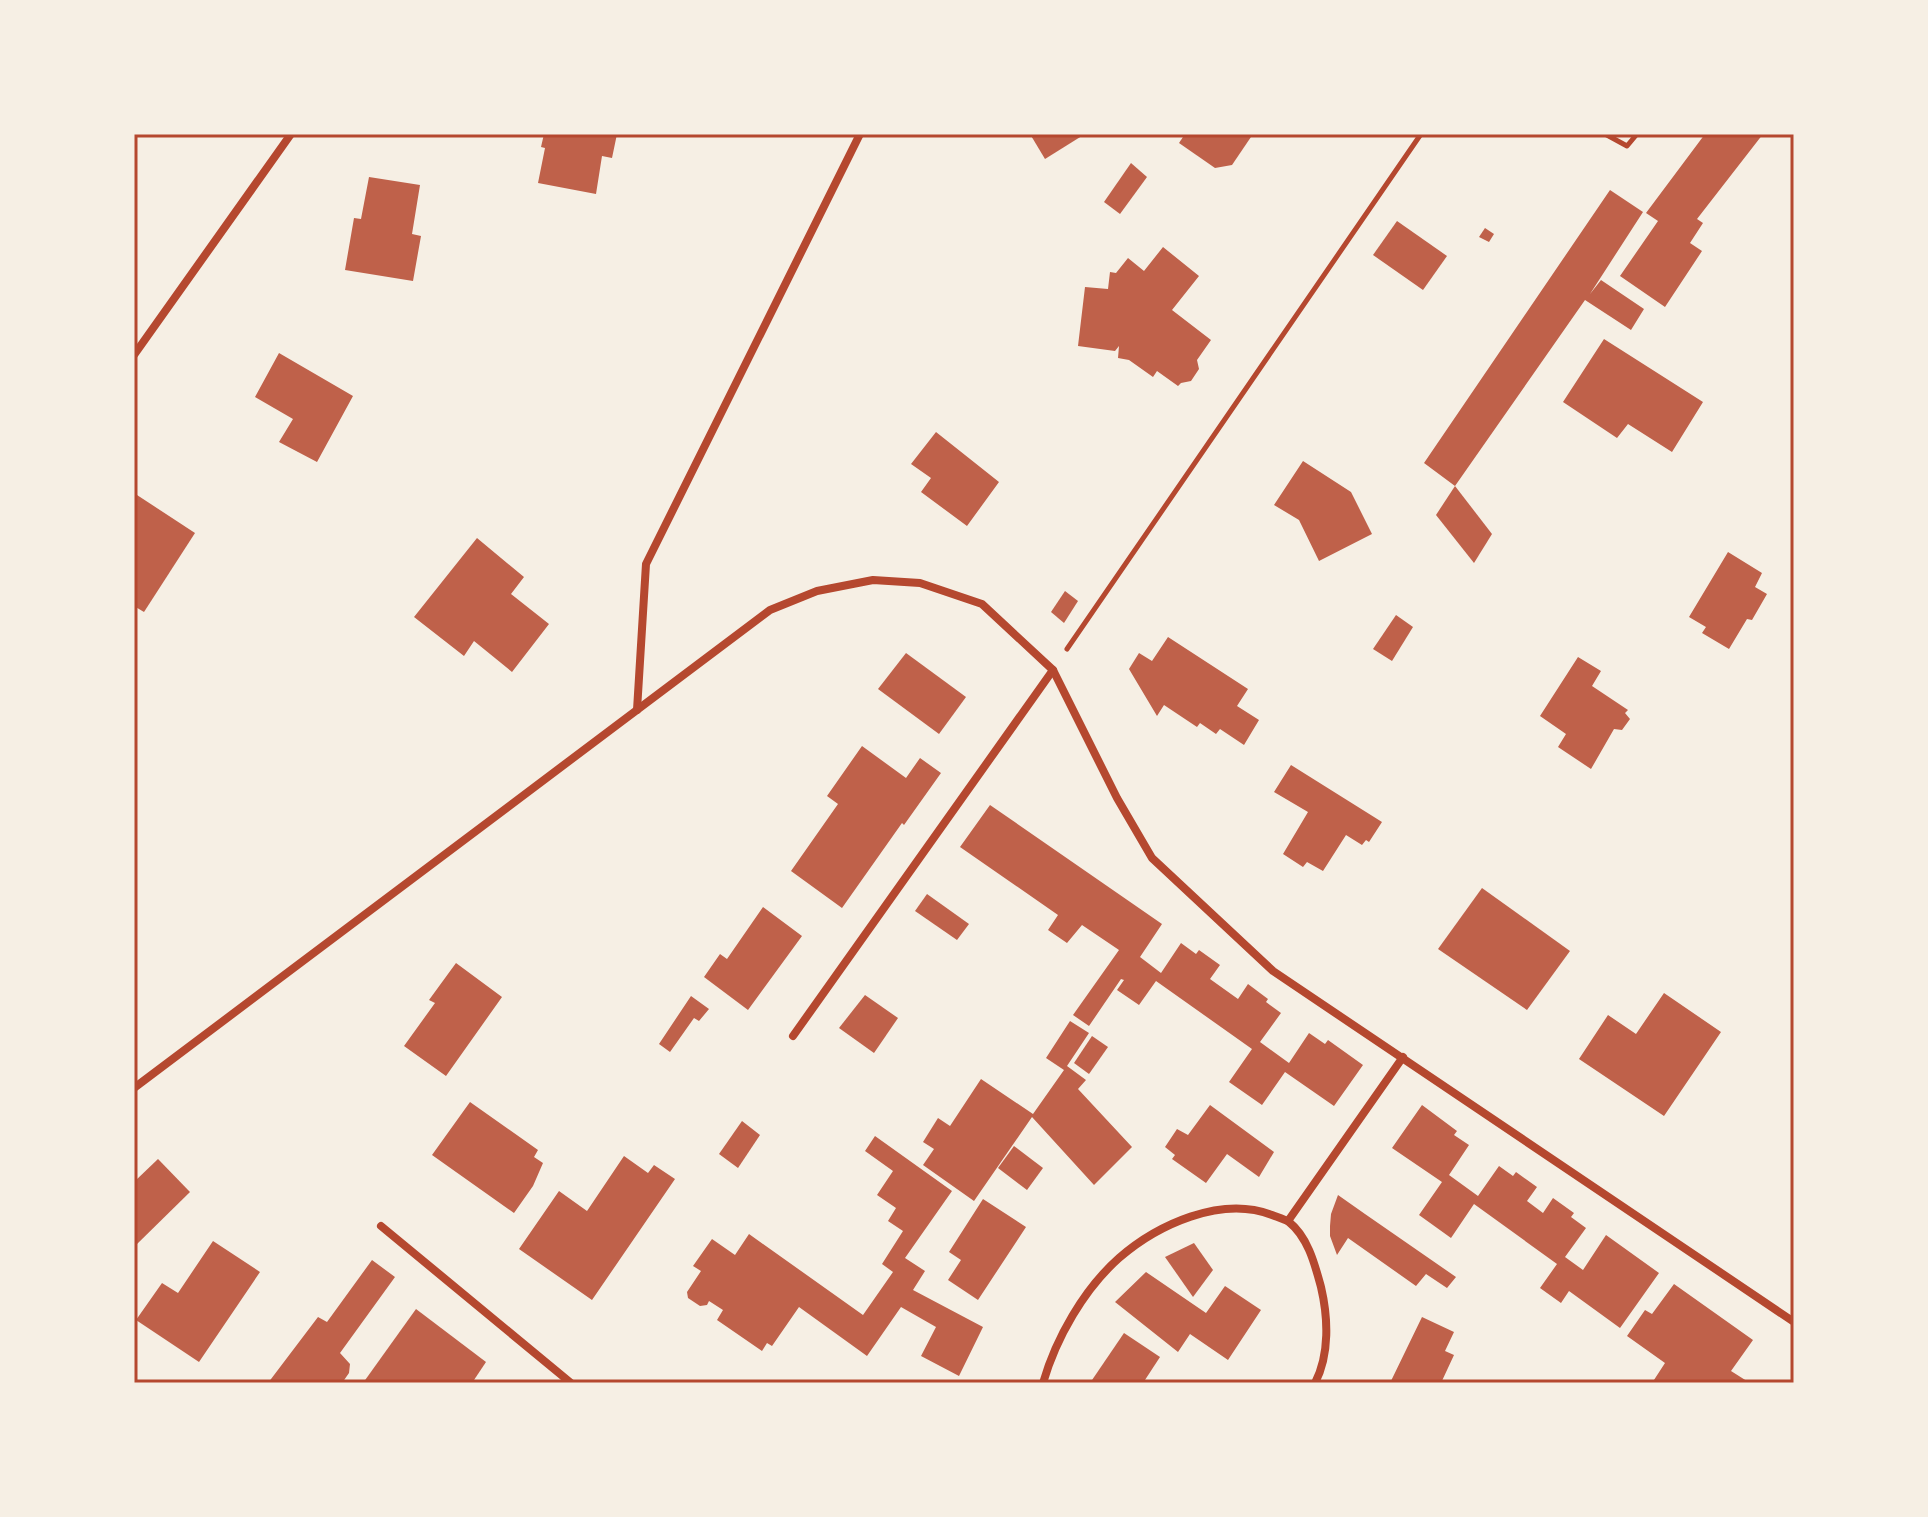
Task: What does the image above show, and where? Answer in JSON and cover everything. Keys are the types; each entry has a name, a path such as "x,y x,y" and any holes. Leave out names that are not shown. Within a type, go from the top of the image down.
{"street":[{"path":"134,355 291,134"},
{"path":"637,710 646,564 860,134"},
{"path":"134,1088 770,610 817,591 873,580 920,583 982,604 1053,670 1117,798 1152,858 1273,971 1794,1322"},
{"path":"793,1036 1053,670"},
{"path":"1288,1221 1403,1057"},
{"path":"1043,1383 1067,1327 1118,1259 1146,1239 1200,1214 1235,1208 1259,1210 1288,1221 1306,1243 1323,1297 1327,1335 1315,1383"},
{"path":"381,1226 571,1383"}],"path":[{"path":"1053,670 1421,134"},
{"path":"1605,134 1627,146 1637,134"}],"building":[{"path":"544,134 617,134 612,158 602,156 596,194 538,183 545,148 541,147"},
{"path":"1030,134 1085,134 1045,159"},
{"path":"1185,134 1253,134 1232,165 1215,168 1179,143"},
{"path":"1705,134 1763,134 1697,219 1703,223 1690,243 1702,251 1665,307 1620,276 1658,221 1646,213"},
{"path":"1131,163 1147,177 1120,214 1104,202"},
{"path":"369,177 420,185 412,234 421,236 413,281 345,270 354,218 361,219"},
{"path":"1610,190 1643,212 1590,294 1601,280 1644,309 1631,330 1585,300 1455,486 1424,463"},
{"path":"1397,221 1447,256 1423,290 1373,255"},
{"path":"1485,228 1494,234 1489,242 1479,237"},
{"path":"1163,247 1199,276 1172,310 1211,340 1197,360 1199,369 1191,381 1178,386 1157,371 1153,377 1129,360 1118,358 1119,346 1115,351 1078,346 1085,287 1108,289 1110,272 1116,273 1128,258 1144,271"},
{"path":"1604,339 1703,402 1672,452 1628,424 1617,438 1563,402"},
{"path":"279,353 353,396 317,462 279,442 293,419 255,397"},
{"path":"936,432 999,482 967,526 921,492 931,478 911,464"},
{"path":"1303,461 1351,492 1372,534 1319,561 1299,520 1274,505"},
{"path":"1455,486 1492,534 1474,563 1436,515"},
{"path":"137,495 195,533 144,612 134,606 134,500"},
{"path":"477,538 524,577 511,594 549,624 512,672 474,641 464,656 414,617"},
{"path":"1728,552 1762,573 1755,587 1767,594 1752,620 1747,619 1729,649 1702,633 1706,627 1689,617"},
{"path":"1065,591 1078,601 1064,623 1051,612"},
{"path":"1396,615 1413,627 1392,661 1373,649"},
{"path":"1168,637 1248,689 1237,706 1259,720 1244,745 1220,729 1216,734 1200,723 1197,727 1164,705 1157,716 1129,669 1139,653 1152,661"},
{"path":"906,653 966,697 939,734 878,689"},
{"path":"1578,657 1601,671 1592,686 1628,710 1625,713 1630,719 1622,730 1614,729 1591,769 1558,747 1566,734 1540,716"},
{"path":"862,746 906,778 920,758 941,773 842,908 791,871 838,804 827,796"},
{"path":"1291,765 1382,822 1369,842 1366,840 1362,845 1346,835 1323,871 1307,862 1303,867 1283,854 1308,812 1274,792"},
{"path":"990,805 1162,924 1140,957 1161,973 1181,943 1196,954 1199,950 1220,965 1210,979 1238,999 1248,984 1268,999 1266,1002 1281,1013 1260,1042 1289,1063 1309,1033 1325,1044 1328,1040 1363,1065 1334,1106 1285,1072 1262,1105 1229,1082 1252,1049 1156,981 1139,1005 1117,990 1124,980 1121,979 1089,1026 1073,1015 1119,950 1082,925 1067,943 1048,930 1058,915 960,847"},
{"path":"1482,888 1570,951 1527,1010 1438,949"},
{"path":"927,894 969,924 957,940 915,911"},
{"path":"763,907 802,936 748,1010 704,977 720,954 727,959"},
{"path":"456,963 502,997 446,1076 404,1046 435,1003 429,1000"},
{"path":"1664,993 1721,1032 1664,1116 1579,1059 1608,1015 1636,1034"},
{"path":"865,995 898,1018 874,1053 839,1028"},
{"path":"691,996 709,1009 699,1021 694,1018 670,1052 659,1044"},
{"path":"1070,1021 1089,1033 1067,1066 1086,1080 1078,1089 1132,1147 1094,1185 1032,1117 974,1201 923,1165 934,1149 923,1142 938,1118 950,1126 981,1079 1033,1114 1064,1070 1046,1058"},
{"path":"1092,1036 1108,1047 1089,1074 1074,1063"},
{"path":"470,1102 538,1150 534,1157 543,1163 533,1186 514,1213 432,1155"},
{"path":"1210,1105 1274,1152 1259,1177 1227,1154 1206,1183 1172,1159 1175,1155 1165,1147 1177,1129 1188,1135"},
{"path":"1422,1105 1457,1131 1454,1135 1469,1145 1449,1175 1478,1196 1499,1166 1513,1176 1516,1172 1537,1187 1527,1201 1543,1213 1553,1198 1574,1213 1571,1217 1586,1228 1565,1257 1583,1270 1606,1235 1659,1273 1620,1328 1569,1291 1561,1303 1540,1288 1557,1264 1474,1204 1451,1238 1419,1215 1442,1182 1392,1148"},
{"path":"742,1121 760,1135 738,1168 719,1154"},
{"path":"875,1136 952,1191 905,1258 925,1271 913,1290 983,1327 959,1376 921,1356 936,1327 901,1307 867,1356 799,1307 772,1346 767,1343 762,1351 717,1320 723,1310 709,1301 707,1305 700,1306 688,1298 687,1292 701,1271 693,1266 712,1239 735,1255 749,1234 863,1315 893,1272 882,1264 903,1231 888,1221 896,1208 877,1195 893,1171 865,1151"},
{"path":"1014,1146 1043,1168 1027,1190 998,1168"},
{"path":"624,1156 648,1173 654,1165 675,1179 592,1300 519,1249 559,1191 587,1211"},
{"path":"158,1159 190,1192 134,1247 134,1182"},
{"path":"1338,1195 1456,1277 1447,1288 1426,1274 1416,1286 1348,1238 1337,1255 1330,1226"},
{"path":"983,1199 1026,1227 978,1300 948,1280 961,1260 949,1252"},
{"path":"213,1241 260,1272 199,1362 136,1320 162,1283 178,1293"},
{"path":"1194,1243 1213,1270 1193,1297 1165,1257"},
{"path":"372,1260 395,1277 340,1353 350,1364 349,1373 342,1383 268,1383 318,1317 327,1322"},
{"path":"1146,1272 1206,1313 1225,1286 1261,1310 1228,1360 1190,1334 1178,1352 1115,1302"},
{"path":"1674,1284 1753,1340 1731,1371 1750,1383 1652,1383 1665,1363 1627,1336 1645,1310 1652,1314"},
{"path":"416,1309 486,1362 472,1383 363,1383"},
{"path":"1422,1317 1454,1332 1445,1351 1454,1355 1441,1383 1390,1383"},
{"path":"1124,1333 1160,1357 1143,1383 1090,1383"}]}
